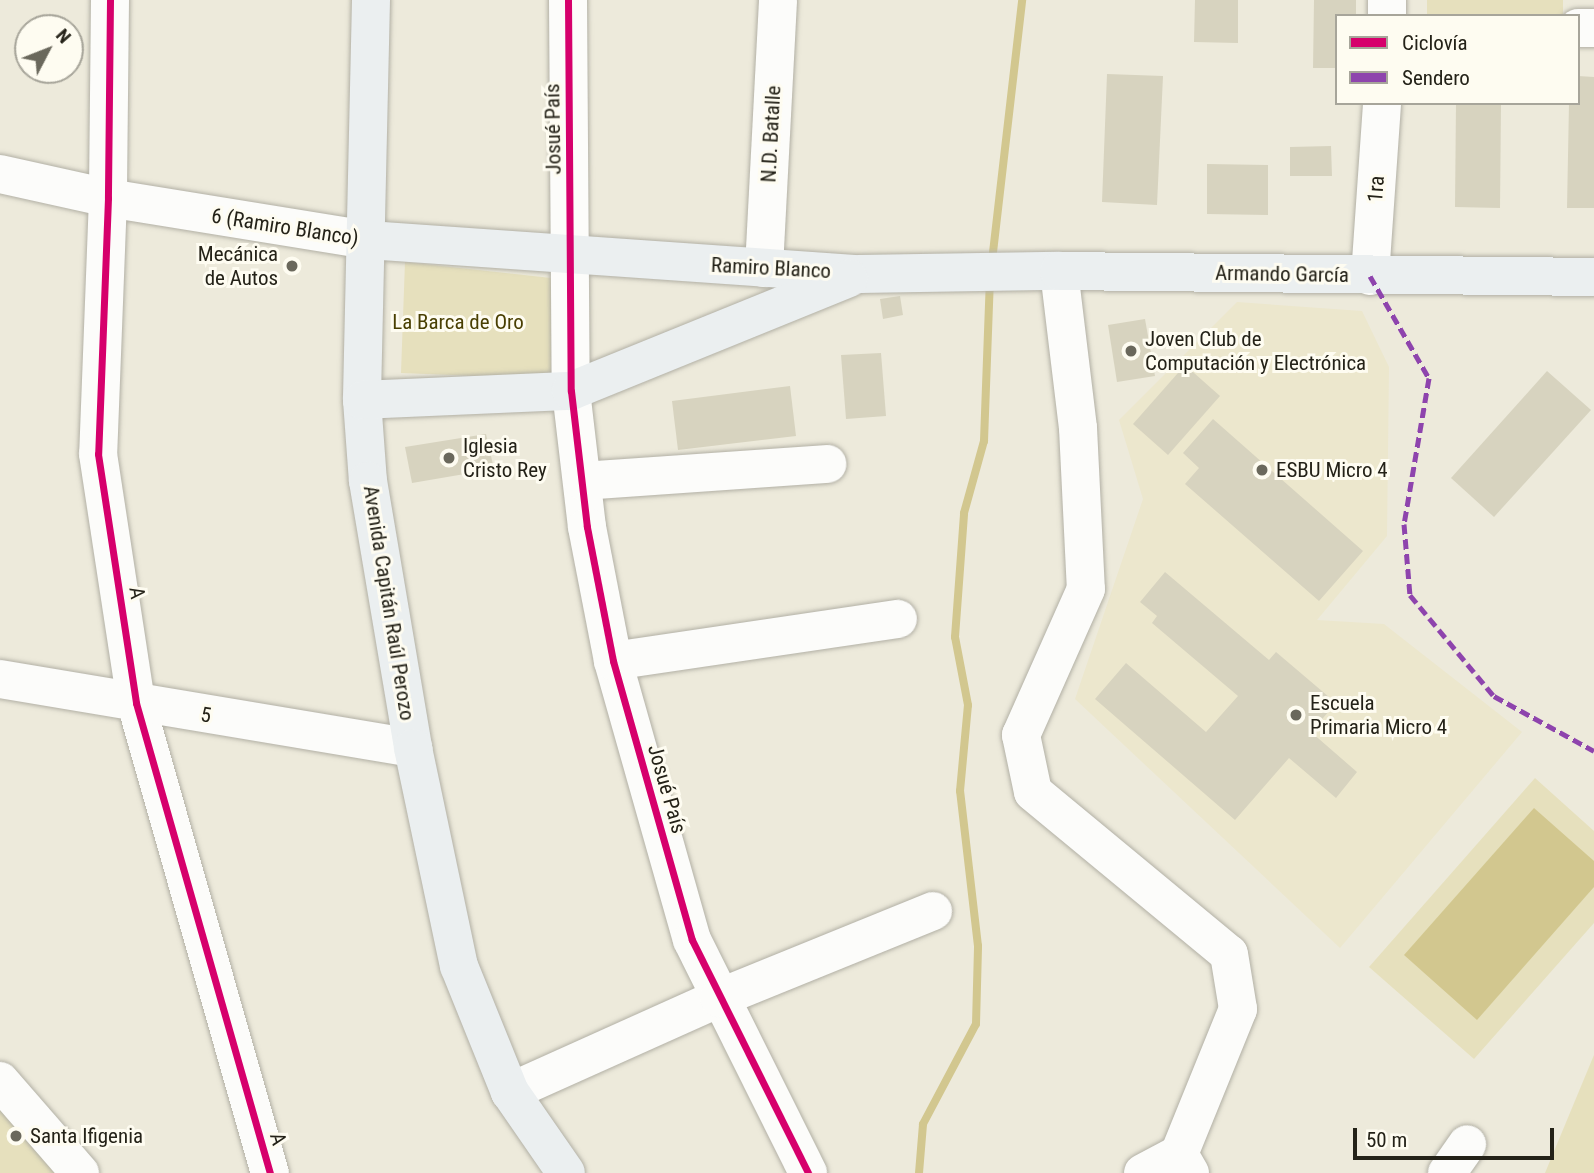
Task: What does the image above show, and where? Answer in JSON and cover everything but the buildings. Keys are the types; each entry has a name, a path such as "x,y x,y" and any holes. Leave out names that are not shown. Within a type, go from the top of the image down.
{"main road":[{"name":"Avenida Capitán Raúl Perozo","path":"371,0 368,240 362,400 368,481 413,748 459,966 510,1092 566,1173"},
{"name":"6 (Ramiro Blanco)","path":"368,240 572,257"},
{"name":"Ramiro Blanco","path":"572,257 859,274 971,272"},
{"name":"Armando García","path":"971,272 1594,277"},
{"path":"362,400 571,391 859,274"}],"street":[{"name":"A","path":"110,0 108,198 98,454 136,703 270,1173"},
{"name":"Josué País","path":"568,0 571,391 613,661 692,940 808,1173"},
{"name":"N.D. Batalle","path":"764,268 778,0"},
{"name":"1ra","path":"1370,276 1382,105"},
{"name":"6 (Ramiro Blanco)","path":"0,174 108,198 368,240"},
{"path":"1042,271 1078,428 1086,589 1021,735 1032,792 1229,954 1238,1009 1184,1163 1143,1173"},
{"path":"583,481 827,464"},
{"path":"613,661 898,619"},
{"name":"5","path":"1,686 136,703 413,748"},
{"path":"510,1092 719,998 933,911"},
{"path":"0,1081 80,1173"}],"shaded area":[{"name":"Escuela Primaria Micro 4","path":"1237,302 1362,311 1389,367 1387,536 1317,620 1384,624 1522,732 1340,948 1075,699 1143,499 1119,420"},
{"path":"1534,808 1594,861 1594,887 1477,1020 1404,955"}],"green space":[{"path":"1427,0 1563,0 1563,14 1427,14"},
{"name":"La Barca de Oro","path":"405,262 551,278 551,379 401,373"},
{"path":"1535,778 1594,831 1594,923 1474,1059 1369,967"},
{"path":"1594,1055 1594,1173 1545,1173"},
{"name":"Santa Ifigenia","path":"0,1099 62,1173 0,1173"}],"waterway":[{"path":"992,261 1022,0"},
{"path":"919,1173 923,1124 976,1024 978,946 960,791 968,705 955,637 964,513 984,441 990,281"}],"marked path":[{"path":"1370,276 1429,378 1404,524 1410,595 1494,696 1594,751"}],"cycle path":[{"path":"110,0 108,198 98,454 136,703 270,1173"},
{"path":"568,0 571,391 587,527 613,661 692,940 808,1173"}],"place":[{"name":"Mecánica de Autos","path":"292,266"},
{"name":"Joven Club de Computación y Electrónica","path":"1131,351"},
{"name":"Iglesia Cristo Rey","path":"449,458"},
{"name":"ESBU Micro 4","path":"1262,470"},
{"name":"Escuela Primaria Micro 4","path":"1296,715"},
{"name":"Santa Ifigenia","path":"16,1136"}]}
